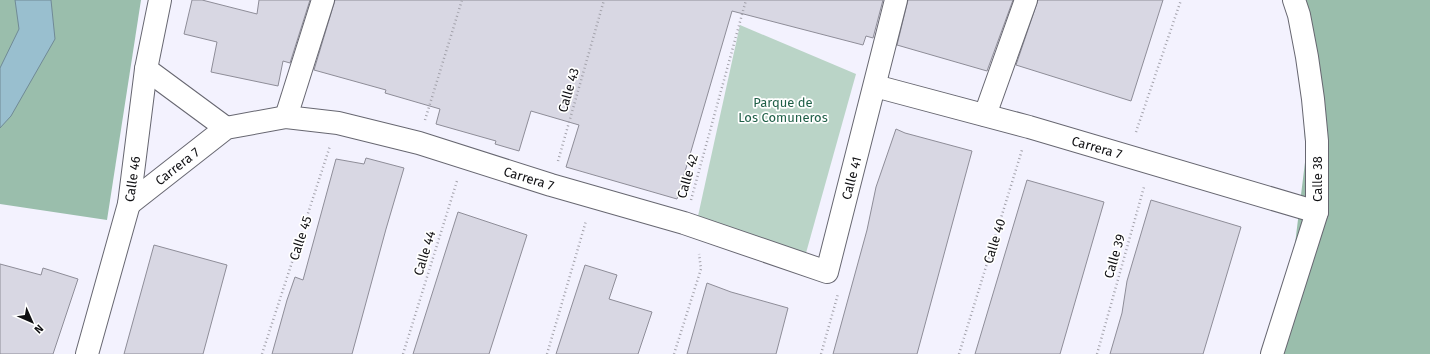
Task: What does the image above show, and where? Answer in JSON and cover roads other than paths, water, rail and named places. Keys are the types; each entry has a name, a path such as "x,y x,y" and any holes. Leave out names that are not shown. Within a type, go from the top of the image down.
{"street":[{"name":"Calle 46","path":"86,354 129,204 146,69 160,0"},
{"path":"286,117 323,0"},
{"name":"Calle 41","path":"827,272 896,0"},
{"path":"985,115 1026,0"},
{"name":"Calle 38","path":"1272,354 1317,212 1317,141 1313,99 1299,15 1294,0"},
{"path":"146,69 226,128"},
{"name":"Carrera 7","path":"875,86 1029,127 1317,212"},
{"name":"Carrera 7","path":"129,204 226,128 286,117 338,123 419,143 551,185 684,223 827,272"}],"water":[{"path":"15,0 51,0 55,39 11,116 0,128 0,68 19,29"}],"park label":[{"name":"Parque de Los Comuneros","path":"783,110"}]}
